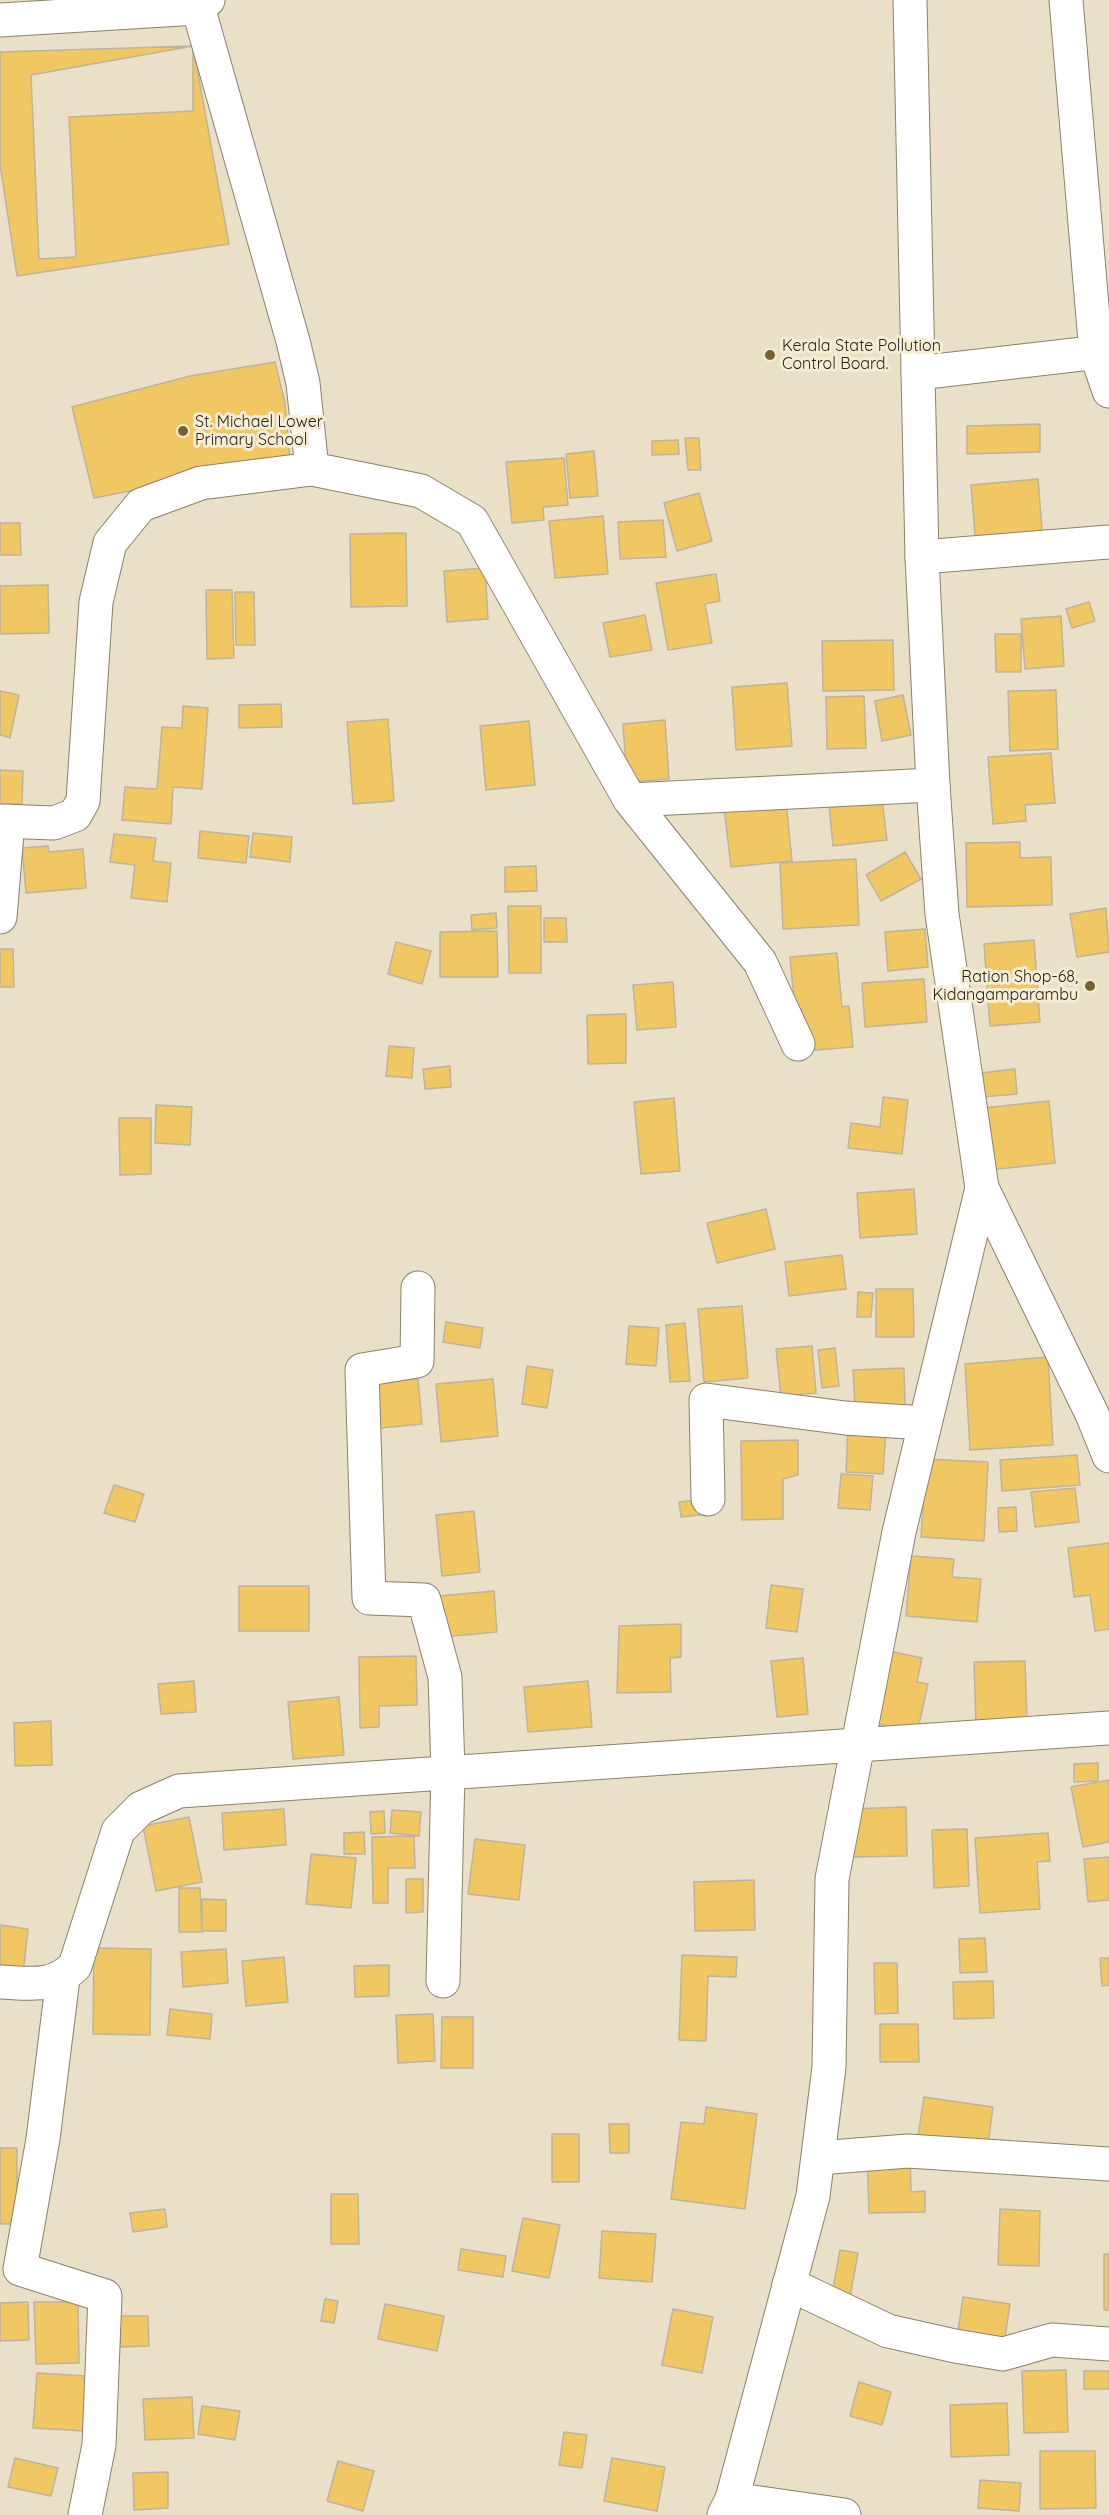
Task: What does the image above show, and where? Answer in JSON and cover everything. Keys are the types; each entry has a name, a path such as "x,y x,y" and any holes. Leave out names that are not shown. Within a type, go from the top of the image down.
{"street":[{"path":"910,0 922,557 942,914 982,1188 1100,1412 1109,1456"},
{"path":"1066,0 1109,391"},
{"path":"0,20 200,3 293,341 303,383 312,469"},
{"path":"918,373 1103,352"},
{"path":"0,917 4,821 54,824 75,815 83,801 96,602 110,543 141,505 201,483 312,469 420,491 472,520 630,800 760,962 798,1044"},
{"path":"922,557 1109,542"},
{"path":"630,800 933,785"},
{"path":"844,2515 728,2507 813,2196 830,2067 832,1879 899,1532 982,1188"},
{"path":"418,1288 417,1361 362,1371 369,1598 424,1600 445,1677 447,1773 443,1981"},
{"path":"708,1499 706,1400 845,1418 925,1423"},
{"path":"0,1982 43,1983 63,1978 75,1966 118,1831 141,1808 179,1791 1109,1728"},
{"path":"63,1978 43,2139 20,2269 105,2296 99,2445 85,2515"},
{"path":"818,2158 908,2151 1109,2164"},
{"path":"789,2284 888,2331 955,2346 1003,2354 1052,2340 1109,2344"}],"building":[{"path":"193,46 193,111 69,117 76,257 39,259 31,75"},
{"path":"193,46 229,244 17,276 0,164 0,52"},
{"name":"St. Michael Lower Primary School","path":"275,362 285,403 290,460 94,498 72,407 190,376"},
{"path":"1040,424 1040,452 967,454 967,426"},
{"path":"685,438 699,438 701,470 688,470"},
{"path":"678,440 679,454 652,455 652,441"},
{"path":"594,451 598,496 570,498 566,454"},
{"path":"564,458 568,505 543,507 544,520 512,523 506,462"},
{"path":"1038,479 1043,541 976,546 971,485"},
{"path":"699,493 712,541 677,551 664,503"},
{"path":"603,516 608,574 555,578 549,521"},
{"path":"663,520 666,557 620,559 618,522"},
{"path":"0,523 20,523 21,555 0,555"},
{"path":"406,533 407,606 351,607 350,534"},
{"path":"485,568 488,619 447,622 444,571"},
{"path":"716,574 720,601 705,604 712,643 668,650 656,583"},
{"path":"48,585 49,633 0,634 0,586"},
{"path":"206,590 232,590 234,658 207,659"},
{"path":"235,592 254,592 255,645 236,645"},
{"path":"1089,602 1095,621 1072,628 1066,609"},
{"path":"645,615 652,650 610,657 603,623"},
{"path":"1061,616 1064,666 1025,669 1021,619"},
{"path":"995,634 1021,634 1021,672 996,672"},
{"path":"893,640 894,690 823,691 822,641"},
{"path":"787,683 792,746 736,750 732,687"},
{"path":"1056,690 1058,749 1010,751 1008,691"},
{"path":"0,691 19,695 10,738 0,735"},
{"path":"903,695 911,735 882,741 875,701"},
{"path":"864,696 866,748 827,749 826,697"},
{"path":"281,704 282,727 239,728 239,705"},
{"path":"183,706 208,708 202,789 173,787 171,824 122,820 125,787 157,789 162,727 182,728"},
{"path":"388,719 394,801 353,804 347,722"},
{"path":"665,720 669,779 627,782 623,724"},
{"path":"529,721 535,785 486,790 480,726"},
{"path":"1051,753 1055,803 1025,805 1026,821 993,824 988,757"},
{"path":"0,770 23,771 22,804 0,804"},
{"path":"785,792 792,861 731,867 723,799"},
{"path":"882,799 887,840 833,846 829,805"},
{"path":"200,831 249,836 246,863 198,858"},
{"path":"253,833 292,837 290,862 250,857"},
{"path":"114,834 156,838 153,861 171,863 167,902 131,898 135,865 110,862"},
{"path":"1020,842 1020,858 1051,857 1052,905 967,907 966,843"},
{"path":"48,846 49,852 83,849 86,888 26,893 22,848"},
{"path":"905,852 921,879 881,901 866,875"},
{"path":"856,859 859,925 783,929 780,863"},
{"path":"536,866 537,891 505,892 505,867"},
{"path":"508,906 541,906 541,973 509,973"},
{"path":"1106,908 1109,952 1077,957 1070,914"},
{"path":"496,913 497,928 472,930 471,915"},
{"path":"544,918 566,918 567,942 544,942"},
{"path":"925,929 928,967 888,971 885,932"},
{"path":"497,931 498,977 440,977 440,932"},
{"path":"1034,940 1040,1022 990,1026 984,944"},
{"path":"396,942 431,951 422,984 388,974"},
{"path":"0,949 13,949 14,987 0,987"},
{"path":"837,953 842,1007 849,1006 853,1047 806,1051 802,1009 795,1009 790,957"},
{"path":"924,979 927,1022 865,1027 862,983"},
{"path":"673,982 676,1027 637,1030 633,985"},
{"path":"626,1014 626,1063 588,1064 587,1015"},
{"path":"389,1046 414,1048 412,1078 386,1076"},
{"path":"450,1066 451,1087 425,1089 423,1069"},
{"path":"1015,1069 1017,1094 982,1097 980,1073"},
{"path":"883,1097 908,1100 902,1154 848,1148 851,1123 880,1127"},
{"path":"674,1098 680,1171 641,1174 634,1102"},
{"path":"1049,1101 1055,1163 989,1170 983,1108"},
{"path":"156,1105 192,1107 190,1145 155,1143"},
{"path":"119,1118 151,1118 151,1174 120,1175"},
{"path":"914,1189 917,1234 860,1238 857,1193"},
{"path":"766,1209 775,1249 717,1263 707,1223"},
{"path":"842,1255 846,1289 789,1296 785,1262"},
{"path":"876,1289 913,1289 914,1337 876,1337"},
{"path":"858,1292 873,1293 871,1317 857,1317"},
{"path":"742,1306 748,1378 704,1382 698,1309"},
{"path":"446,1322 483,1328 480,1348 443,1342"},
{"path":"685,1323 690,1381 670,1382 666,1325"},
{"path":"629,1326 659,1328 656,1366 626,1364"},
{"path":"812,1346 816,1393 781,1396 776,1349"},
{"path":"835,1348 839,1386 822,1388 818,1350"},
{"path":"1048,1357 1053,1445 970,1450 965,1364"},
{"path":"527,1366 553,1370 547,1408 522,1404"},
{"path":"904,1368 905,1405 855,1407 853,1370"},
{"path":"418,1379 422,1424 371,1429 367,1384"},
{"path":"493,1379 498,1436 441,1442 436,1384"},
{"path":"848,1427 886,1430 883,1474 846,1472"},
{"path":"798,1440 798,1475 783,1479 783,1519 742,1520 741,1441"},
{"path":"1077,1455 1080,1485 1002,1491 1000,1460"},
{"path":"926,1459 988,1462 984,1541 921,1537"},
{"path":"841,1474 873,1476 870,1510 838,1508"},
{"path":"114,1485 144,1494 135,1522 104,1513"},
{"path":"1075,1488 1079,1522 1035,1527 1031,1492"},
{"path":"707,1499 708,1514 681,1517 679,1502"},
{"path":"1016,1507 1017,1531 999,1532 998,1508"},
{"path":"474,1511 480,1572 442,1576 436,1515"},
{"path":"1109,1543 1109,1629 1095,1631 1090,1595 1074,1597 1068,1548"},
{"path":"911,1556 954,1559 952,1577 981,1579 977,1622 906,1616"},
{"path":"771,1585 803,1589 797,1632 766,1628"},
{"path":"239,1586 309,1586 309,1631 239,1631"},
{"path":"494,1591 497,1632 442,1637 439,1596"},
{"path":"681,1624 681,1657 670,1658 671,1692 617,1693 619,1626"},
{"path":"889,1651 922,1658 917,1682 928,1684 917,1733 873,1723"},
{"path":"416,1656 417,1705 379,1706 379,1727 360,1728 359,1657"},
{"path":"803,1658 808,1714 777,1717 771,1661"},
{"path":"1025,1661 1027,1721 976,1722 974,1662"},
{"path":"194,1681 196,1712 161,1714 158,1684"},
{"path":"588,1681 592,1727 528,1732 524,1687"},
{"path":"339,1697 344,1755 293,1759 288,1702"},
{"path":"51,1721 52,1765 15,1766 14,1723"},
{"path":"1098,1763 1098,1781 1074,1782 1074,1764"},
{"path":"1109,1780 1109,1842 1083,1847 1071,1787"},
{"path":"906,1807 907,1856 849,1857 848,1809"},
{"path":"284,1809 286,1845 224,1850 222,1813"},
{"path":"392,1810 421,1812 419,1836 390,1833"},
{"path":"384,1811 385,1833 371,1834 370,1812"},
{"path":"189,1817 202,1882 156,1891 143,1826"},
{"path":"967,1829 969,1886 934,1888 932,1830"},
{"path":"364,1832 365,1854 344,1854 344,1833"},
{"path":"1048,1833 1050,1861 1037,1862 1040,1909 980,1913 975,1838"},
{"path":"414,1836 415,1868 388,1868 388,1903 373,1903 372,1837"},
{"path":"475,1839 525,1845 519,1900 468,1894"},
{"path":"311,1854 356,1858 351,1908 306,1904"},
{"path":"1109,1857 1109,1900 1088,1902 1084,1859"},
{"path":"406,1879 423,1879 423,1912 406,1913"},
{"path":"754,1880 755,1930 695,1931 694,1882"},
{"path":"179,1888 200,1888 202,1932 179,1932"},
{"path":"202,1899 226,1900 226,1931 202,1931"},
{"path":"0,1925 28,1929 23,1974 0,1971"},
{"path":"985,1938 987,1972 960,1973 959,1939"},
{"path":"94,1948 151,1949 150,2035 93,2034"},
{"path":"226,1949 228,1983 183,1987 181,1952"},
{"path":"682,1955 737,1957 736,1977 708,1976 706,2041 679,2040"},
{"path":"284,1957 288,2002 246,2006 242,1961"},
{"path":"1100,1958 1109,1958 1109,1985 1102,1986"},
{"path":"874,1963 897,1963 898,2013 875,2014"},
{"path":"389,1965 389,1996 355,1997 354,1966"},
{"path":"993,1981 994,2018 954,2019 953,1982"},
{"path":"170,2009 212,2014 210,2039 167,2035"},
{"path":"433,2014 435,2061 398,2063 396,2015"},
{"path":"442,2017 473,2017 473,2068 441,2068"},
{"path":"880,2024 918,2024 919,2062 880,2062"},
{"path":"924,2097 993,2107 987,2152 917,2142"},
{"path":"706,2107 757,2114 745,2209 671,2199 681,2122 704,2124"},
{"path":"609,2124 629,2124 629,2153 610,2153"},
{"path":"552,2134 579,2134 579,2182 552,2182"},
{"path":"0,2148 17,2148 17,2224 0,2224"},
{"path":"910,2153 911,2192 925,2191 925,2212 869,2213 867,2154"},
{"path":"331,2194 358,2194 359,2244 331,2244"},
{"path":"165,2209 167,2227 133,2232 130,2213"},
{"path":"1000,2209 1040,2211 1039,2266 998,2265"},
{"path":"523,2218 560,2225 549,2278 512,2271"},
{"path":"602,2231 656,2234 652,2282 599,2278"},
{"path":"461,2249 506,2256 503,2277 458,2270"},
{"path":"840,2250 858,2253 850,2297 832,2294"},
{"path":"1104,2254 1109,2254 1109,2310 1104,2310"},
{"path":"963,2297 1010,2304 1003,2351 956,2345"},
{"path":"325,2299 338,2301 334,2323 321,2321"},
{"path":"28,2302 29,2340 0,2341 0,2303"},
{"path":"34,2302 78,2302 79,2363 36,2364"},
{"path":"385,2304 444,2316 437,2351 378,2339"},
{"path":"673,2309 713,2317 702,2373 662,2365"},
{"path":"120,2316 148,2316 149,2346 120,2347"},
{"path":"1066,2370 1068,2432 1024,2433 1022,2371"},
{"path":"1084,2371 1109,2371 1109,2389 1084,2389"},
{"path":"37,2373 87,2376 84,2431 33,2428"},
{"path":"859,2382 891,2392 882,2425 850,2416"},
{"path":"192,2397 194,2438 145,2440 143,2399"},
{"path":"1007,2403 1009,2455 951,2457 950,2405"},
{"path":"202,2406 240,2411 235,2440 198,2434"},
{"path":"564,2432 587,2435 582,2468 559,2465"},
{"path":"1040,2451 1095,2451 1096,2508 1040,2509"},
{"path":"15,2458 58,2468 51,2496 8,2487"},
{"path":"612,2458 665,2467 657,2511 604,2501"},
{"path":"338,2461 374,2471 363,2511 327,2501"},
{"path":"168,2472 168,2508 134,2510 133,2473"},
{"path":"980,2480 1021,2483 1019,2511 978,2508"}],"place":[{"name":"Kerala State Pollution Control Board.","path":"770,355"},
{"name":"St. Michael Lower Primary School","path":"183,431"},
{"name":"Ration Shop-68, Kidangamparambu","path":"1090,986"}]}
